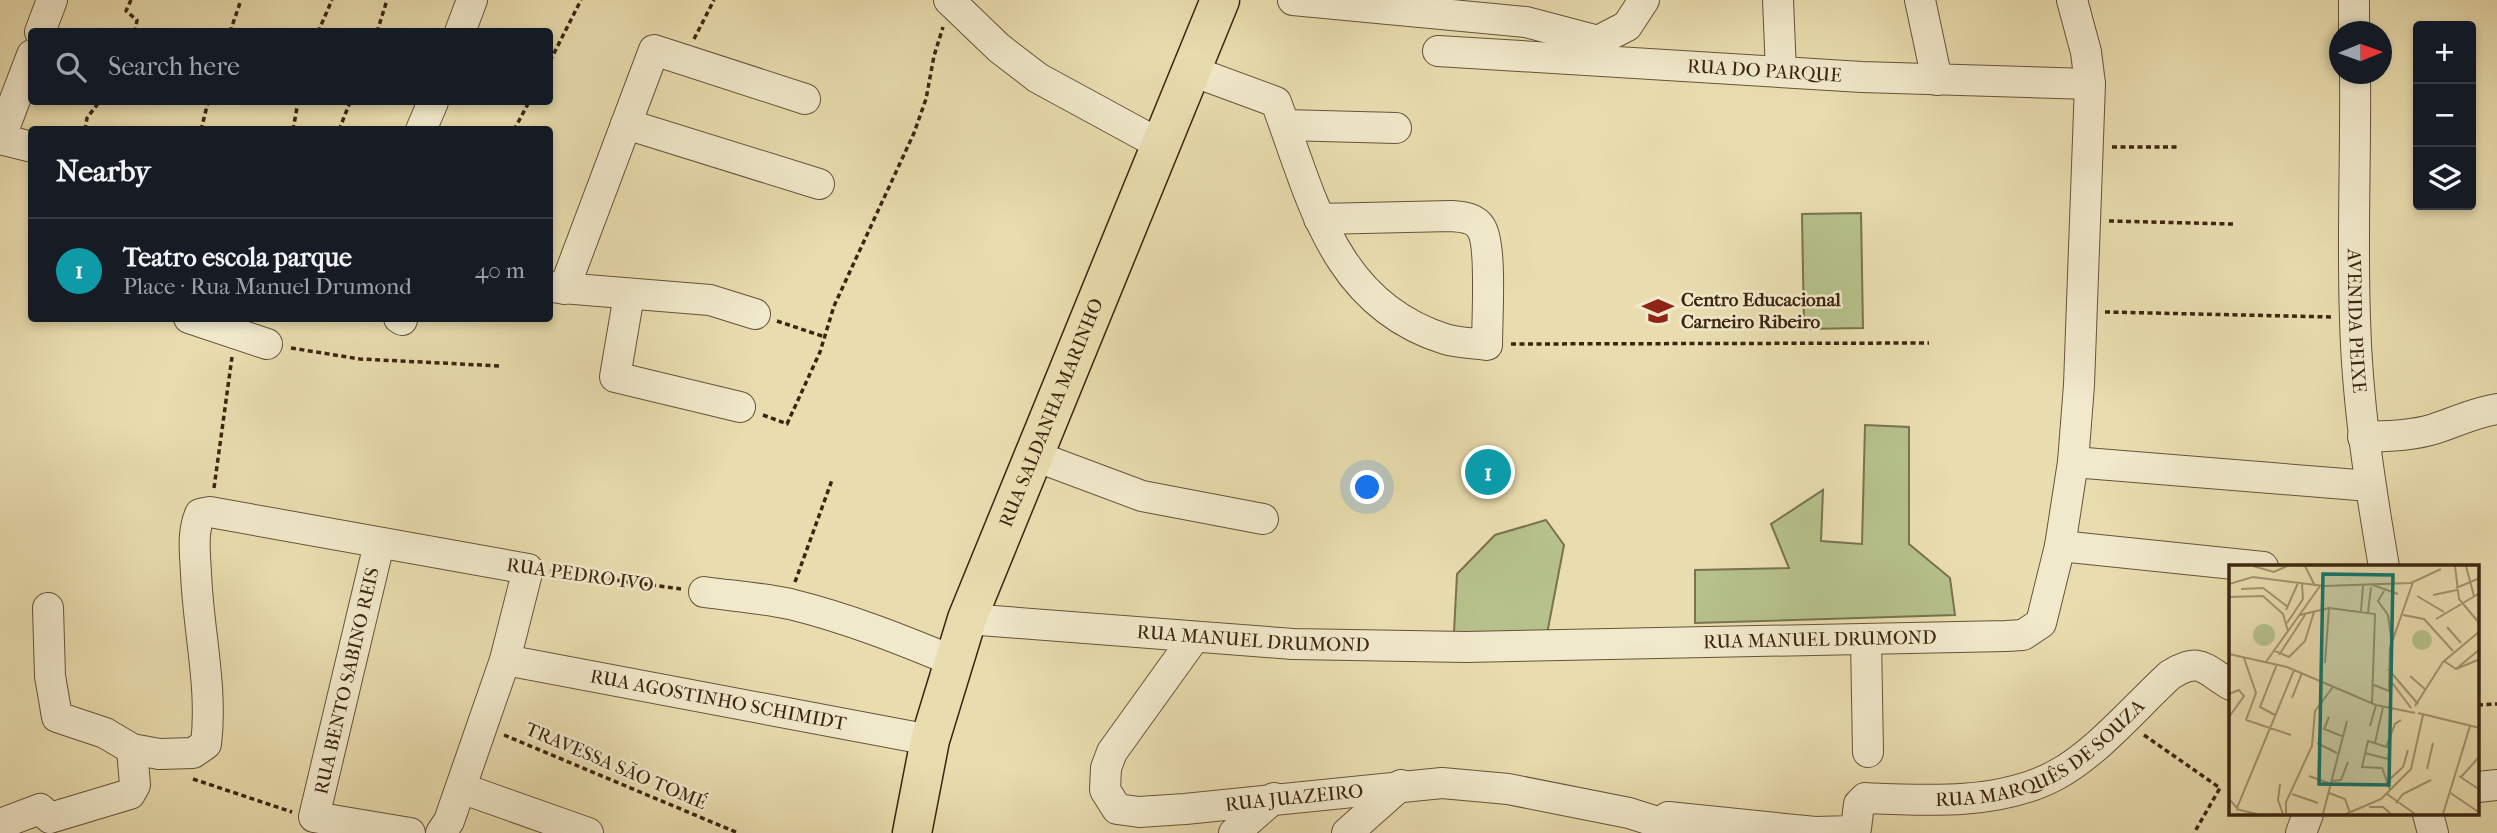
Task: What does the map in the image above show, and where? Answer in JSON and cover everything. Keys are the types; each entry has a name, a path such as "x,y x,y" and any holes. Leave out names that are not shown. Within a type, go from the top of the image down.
{"main road":[{"name":"RUA SALDANHA MARINHO","path":"912,833 930,740 967,619 1163,146 1220,0"}],"street":[{"path":"42,28 52,0"},
{"path":"462,28 472,0"},
{"path":"1293,0 1526,22 1598,41 1628,26 1644,0"},
{"path":"1778,0 1781,72"},
{"path":"1920,0 1937,80"},
{"name":"RUA MANUEL DRUMOND","path":"967,619 1086,626 1194,638 1293,644 1452,647 1866,640 2006,636 2033,631 2042,623 2060,546 2073,462 2082,311 2090,85 2086,52 2072,0"},
{"path":"2354,0 2354,21"},
{"path":"950,1 999,48 1038,78 1163,146"},
{"path":"755,314 710,300 557,288 654,50 805,99"},
{"name":"RUA DO PARQUE","path":"1438,51 1781,72 2090,85"},
{"path":"28,65 0,139 28,146"},
{"path":"1192,71 1276,102 1319,219 1341,262 1384,307 1415,327 1447,340 1488,345 1486,250 1482,228 1478,223 1451,216 1319,219"},
{"name":"AVENIDA PEIXE","path":"2355,84 2354,318 2363,437 2384,565"},
{"path":"423,126 432,105"},
{"path":"626,124 819,184"},
{"path":"1285,125 1396,128"},
{"path":"629,295 615,377 740,407"},
{"path":"201,322 267,344"},
{"path":"2363,437 2415,433 2497,409"},
{"path":"1035,456 1142,496 1263,519"},
{"path":"2073,462 2370,486"},
{"path":"48,608 50,676 57,717 105,733 145,751 193,753 205,744 209,715 198,619 195,537 205,513"},
{"name":"RUA PEDRO IVO","path":"205,513 528,569"},
{"name":"RUA BENTO SABINO REIS","path":"314,817 379,544"},
{"path":"2060,546 2244,565"},
{"path":"441,833 447,827 505,660 528,569"},
{"path":"704,592 787,604 877,630 953,661"},
{"name":"RUA JUAZEIRO","path":"1194,638 1112,752 1105,777 1107,796 1117,808 1139,812 1401,785 1479,785 1629,813 1815,832 1852,831"},
{"path":"1866,640 1868,752"},
{"name":"RUA AGOSTINHO SCHIMIDT","path":"505,660 930,740"},
{"name":"RUA MARQUÊS DE SOUZA","path":"1852,831 1858,823 1859,804 1866,798 1949,799 2029,788 2078,760 2170,675 2191,663 2229,684"},
{"path":"0,824 40,809 56,826 130,793 145,751"},
{"path":"1347,833 1401,785"},
{"path":"461,788 588,833"},
{"path":"1234,833 1274,798"},
{"name":"RUA JUAZEIRO","path":"1629,813 1692,833"},
{"path":"2301,833 2307,816"},
{"path":"2429,816 2433,833"},
{"path":"314,817 410,833"}],"path":[{"path":"131,0 126,11 137,20 136,28"},
{"path":"231,28 241,0"},
{"path":"320,28 332,0"},
{"path":"378,28 387,0"},
{"path":"553,55 581,0"},
{"path":"684,61 713,0"},
{"path":"740,407 787,424 825,337 834,306 914,133 926,99 934,56 950,1"},
{"path":"86,126 87,118 97,105"},
{"path":"202,126 207,105"},
{"path":"294,126 297,105"},
{"path":"341,126 349,105"},
{"path":"516,126 527,105"},
{"path":"2089,147 2179,146"},
{"path":"2086,220 2233,224"},
{"path":"2082,311 2330,317"},
{"path":"755,314 825,337"},
{"path":"205,513 236,334"},
{"path":"1488,345 1929,343"},
{"path":"267,344 360,359 501,366"},
{"path":"787,604 832,480"},
{"name":"RUA PEDRO IVO","path":"528,569 704,592"},
{"path":"2124,717 2155,745 2221,788 2194,833"},
{"name":"TRAVESSA SÃO TOMÉ","path":"483,726 738,833"},
{"path":"145,751 173,772 279,810 314,817"}],"green space":[{"path":"1861,213 1863,328 1804,329 1802,214"},
{"path":"1865,425 1909,427 1909,544 1950,578 1955,615 1695,623 1695,570 1789,568 1771,524 1823,490 1821,541 1862,544"},
{"path":"1546,520 1564,545 1547,634 1454,632 1457,574 1495,535"}],"place":[{"name":"Centro Educacional Carneiro Ribeiro","path":"1658,311"},
{"name":"Teatro escola parque","path":"1488,472"}]}
